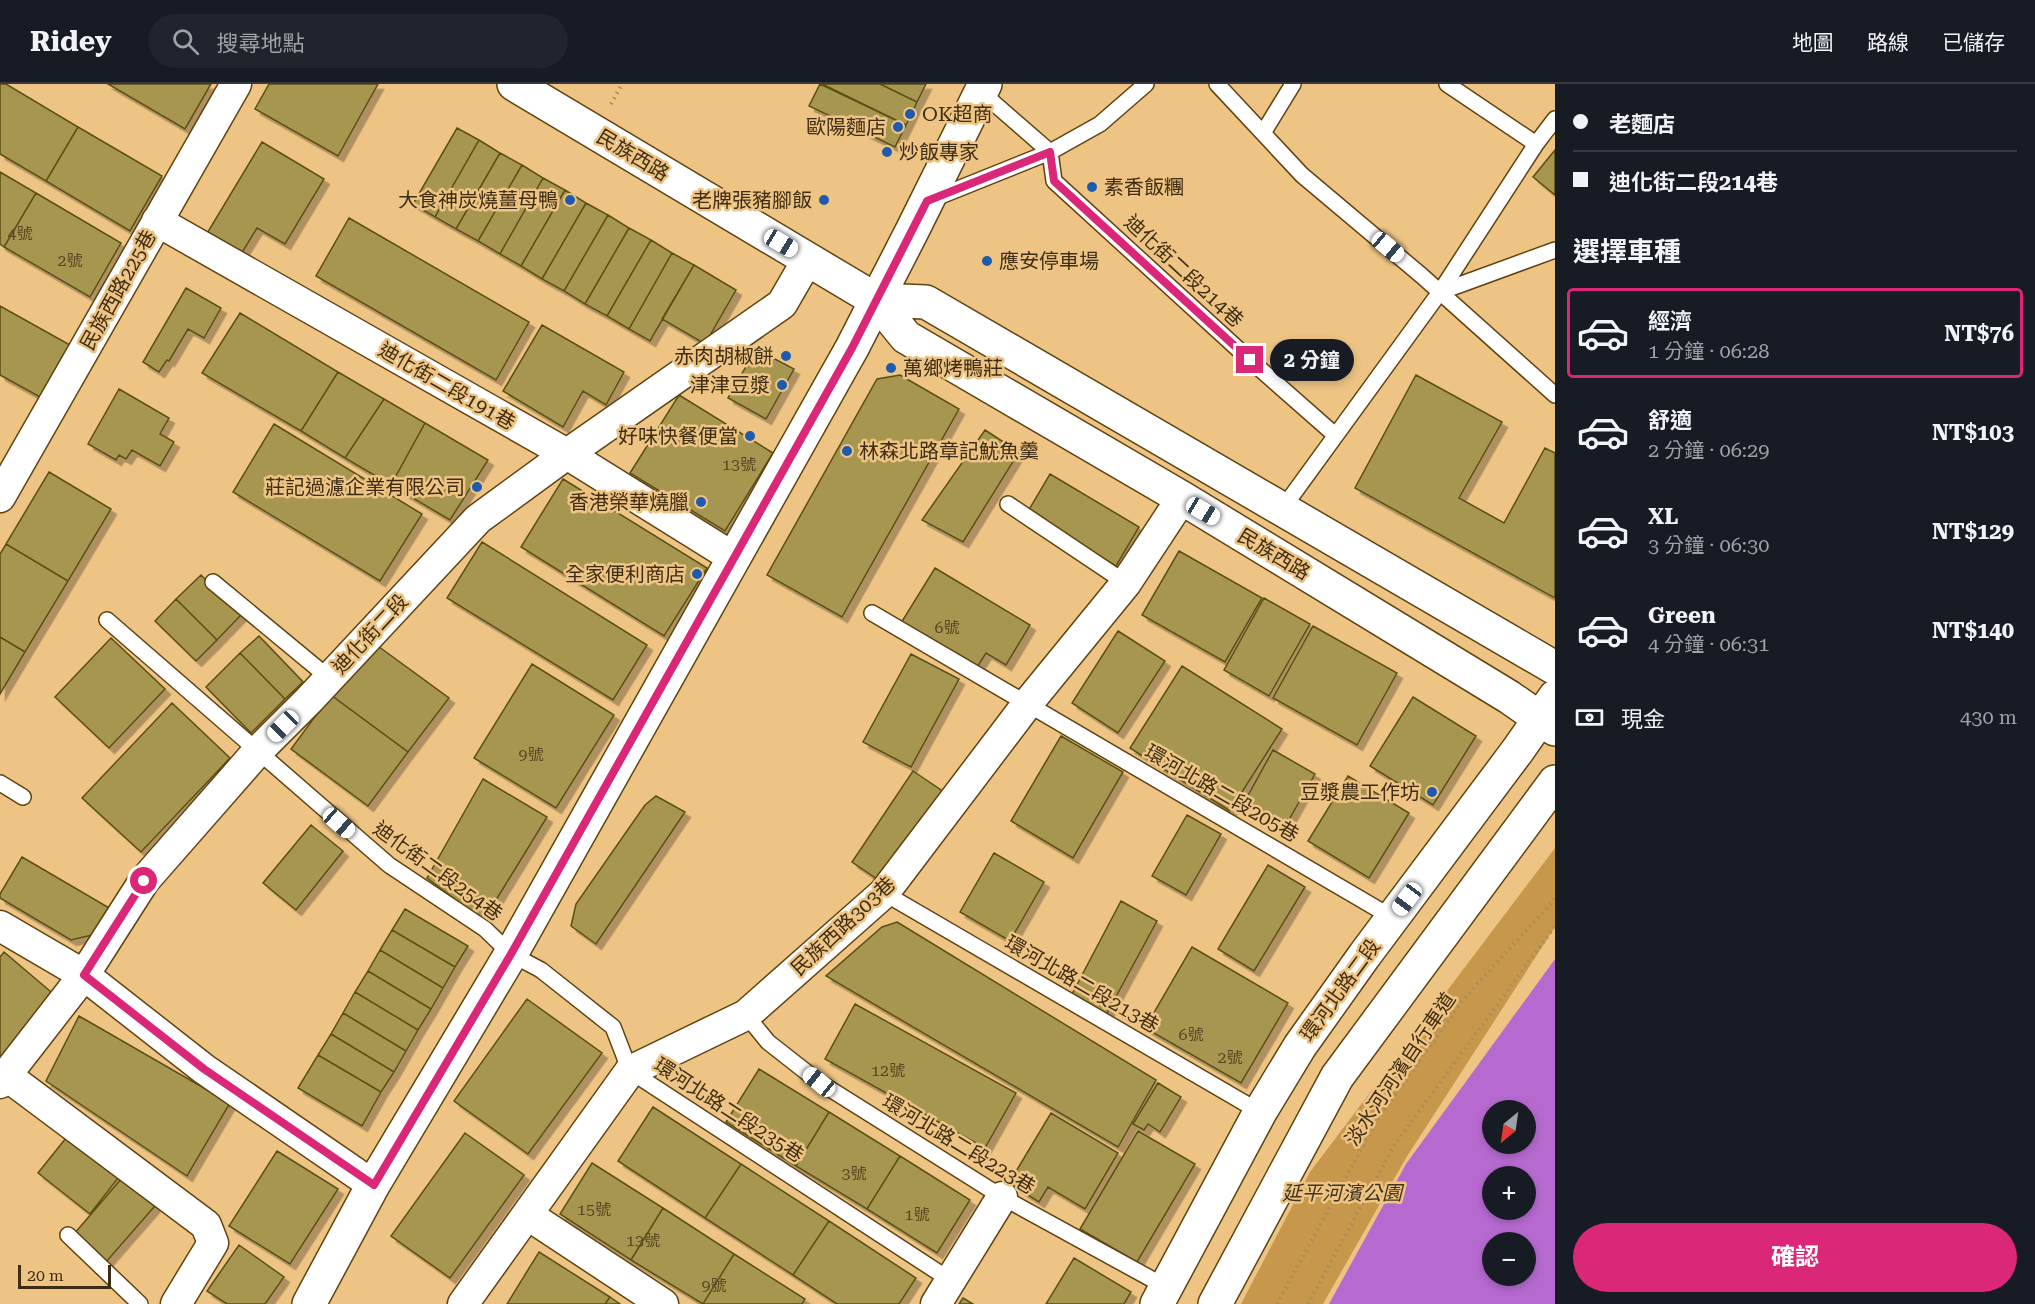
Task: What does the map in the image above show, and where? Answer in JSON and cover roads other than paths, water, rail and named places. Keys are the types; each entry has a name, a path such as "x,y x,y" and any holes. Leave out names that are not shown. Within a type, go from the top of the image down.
{"street":[{"name":"民族西路225巷","path":"0,497 236,84"},
{"name":"民族西路","path":"514,84 876,300 906,337 1550,714"},
{"path":"309,1304 374,1185 511,954 852,348 927,201 978,87"},
{"name":"迪化街二段191巷","path":"157,221 567,454 734,558"},
{"name":"迪化街二段","path":"4,1079 84,975 144,881 257,752 478,519 782,304 808,259"},
{"name":"民族西路","path":"876,300 926,302 1555,668"},
{"name":"民族西路303巷","path":"463,1304 630,1071 746,1015 884,892 1028,703 1126,583 1182,498"},
{"name":"環河北路二段","path":"1162,1296 1260,1112 1300,1046 1364,956 1550,714"},
{"path":"1215,1304 1337,1077 1555,782"},
{"path":"0,926 84,975 204,1069 374,1185"},
{"path":"4,1079 206,1225 213,1243 176,1304"},
{"path":"943,1292 1002,1197"},
{"path":"528,1215 663,1304"}],"lane":[{"path":"927,201 1050,152 1100,124 1146,84"},
{"path":"1217,84 1302,175 1440,292 1555,395"},
{"path":"1263,133 1293,84"},
{"path":"1448,84 1536,144"},
{"path":"978,87 1050,152"},
{"path":"1283,508 1440,292 1536,144 1555,119"},
{"name":"迪化街二段214巷","path":"1050,152 1054,181 1335,435"},
{"path":"1440,292 1555,250"},
{"path":"1008,504 1126,583"},
{"path":"213,582 329,678"},
{"name":"環河北路二段205巷","path":"872,613 1393,918"},
{"name":"迪化街二段254巷","path":"107,620 389,865 485,929 511,954"},
{"path":"0,783 23,797"},
{"name":"環河北路二段213巷","path":"884,892 1260,1112"},
{"name":"環河北路二段235巷","path":"511,954 541,970 613,1028 630,1071 943,1292"},
{"name":"環河北路二段223巷","path":"746,1015 768,1042 819,1082 1162,1296"},
{"path":"68,1235 140,1304"}],"place":[{"name":"OK超商","path":"910,114"},
{"name":"歐陽麵店","path":"898,127"},
{"name":"炒飯專家","path":"887,152"},
{"name":"素香飯糰","path":"1092,187"},
{"name":"大食神炭燒薑母鴨","path":"570,200"},
{"name":"老牌張豬腳飯","path":"824,200"},
{"name":"應安停車場","path":"987,261"},
{"name":"赤肉胡椒餅","path":"786,356"},
{"name":"萬鄉烤鴨莊","path":"891,368"},
{"name":"津津豆漿","path":"782,385"},
{"name":"好味快餐便當","path":"750,436"},
{"name":"林森北路章記魷魚羹","path":"847,451"},
{"name":"莊記過濾企業有限公司","path":"477,487"},
{"name":"香港榮華燒臘","path":"701,502"},
{"name":"全家便利商店","path":"697,574"},
{"name":"豆漿農工作坊","path":"1432,792"}],"park label":[{"name":"延平河濱公園","path":"1342,1193"}]}
